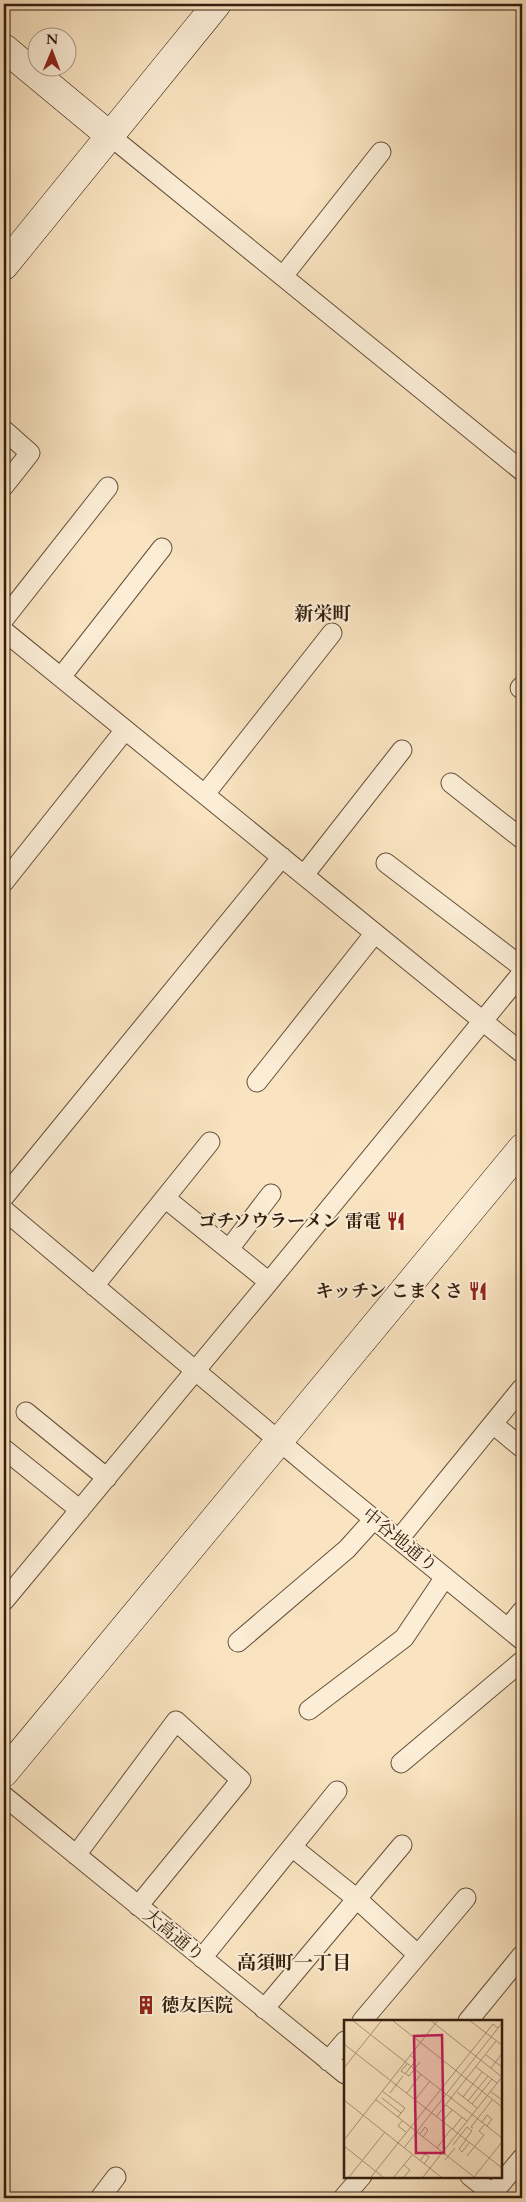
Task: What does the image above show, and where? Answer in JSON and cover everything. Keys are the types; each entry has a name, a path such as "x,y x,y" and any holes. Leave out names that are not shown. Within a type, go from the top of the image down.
{"street":[{"path":"4,266 217,4"},
{"path":"4,48 522,471"},
{"path":"283,276 381,152"},
{"path":"4,430 30,454 4,486"},
{"path":"4,620 108,487"},
{"path":"61,677 162,548"},
{"path":"4,631 522,1053"},
{"path":"205,794 332,633"},
{"path":"4,882 125,730"},
{"path":"304,875 402,750"},
{"path":"451,783 522,840"},
{"path":"4,1197 282,858"},
{"path":"386,863 522,967"},
{"path":"257,1082 376,933"},
{"path":"4,1601 270,1282 522,973"},
{"path":"94,1286 210,1142"},
{"path":"4,1773 278,1440 522,1148"},
{"path":"229,1249 271,1194"},
{"path":"165,1198 270,1282"},
{"name":"中谷地通り","path":"4,1210 278,1440 515,1634"},
{"path":"399,1539 522,1388"},
{"path":"26,1412 107,1478"},
{"path":"493,1424 522,1448"},
{"path":"4,1449 80,1510"},
{"path":"238,1642 347,1549 374,1519"},
{"path":"309,1710 404,1638 445,1577"},
{"path":"515,1634 522,1611"},
{"path":"401,1763 522,1661"},
{"path":"76,1855 176,1721 241,1780 138,1906"},
{"path":"202,1958 337,1791"},
{"name":"大高通り","path":"4,1796 344,2073"},
{"path":"264,2009 402,1845"},
{"path":"292,1847 356,1899 418,1955"},
{"path":"363,2020 466,1898"},
{"path":"469,2020 522,1955"},
{"path":"328,2061 344,2042"},
{"path":"471,2177 493,2197 522,2158"},
{"path":"100,2198 116,2177"},
{"path":"343,2198 361,2177"}],"place":[{"name":"ゴチソウラーメン 雷電","path":"396,1221"},
{"name":"キッチン こまくさ","path":"478,1291"},
{"name":"徳友医院","path":"146,2005"}],"district":[{"name":"新栄町","path":"323,613"},
{"name":"高須町一丁目","path":"294,1962"}]}
